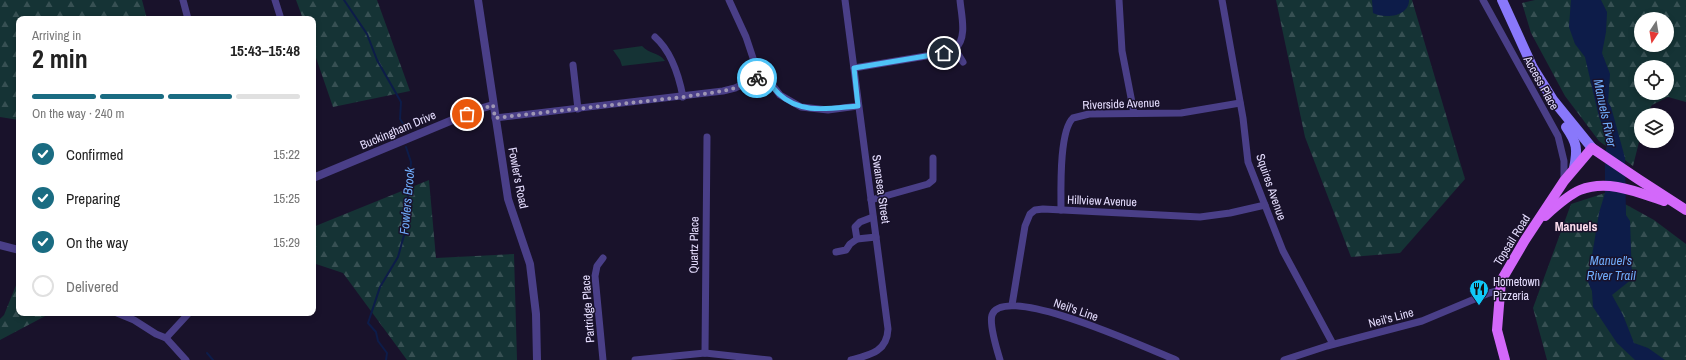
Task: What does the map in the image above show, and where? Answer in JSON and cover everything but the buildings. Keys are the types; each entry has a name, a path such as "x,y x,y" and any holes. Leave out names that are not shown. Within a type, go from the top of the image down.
{"main road":[{"path":"1502,0 1533,68 1553,100 1592,148 1638,180 1682,207"},
{"path":"1553,100 1562,121 1574,138 1576,146 1574,168"},
{"name":"Topsail Road","path":"1505,360 1497,330 1501,281 1525,240 1564,181 1592,148"},
{"path":"1538,222 1579,190 1598,185 1620,187 1682,207"}],"street":[{"path":"183,0 187,16"},
{"path":"274,0 280,16"},
{"name":"Fowler's Road","path":"478,0 508,199 530,264 536,314 537,360"},
{"path":"729,0 746,36 754,61 763,75 780,95 801,107 828,110 858,106"},
{"name":"Swansea Street","path":"845,0 887,319 887,339 882,348 851,360"},
{"path":"854,68 944,53 955,49 960,41 962,31 960,0"},
{"path":"1119,0 1122,51 1134,113"},
{"name":"Squires Avenue","path":"1222,0 1240,103 1248,162 1270,222 1288,261 1333,344"},
{"name":"Access Place","path":"1483,0 1558,136 1564,161 1564,181"},
{"path":"655,37 663,44 669,54 680,81 683,97"},
{"path":"955,49 963,62"},
{"path":"574,65 578,109"},
{"path":"495,118 683,97 731,90 763,75"},
{"name":"Riverside Avenue","path":"1061,210 1064,140 1071,120 1077,116 1084,114 1186,112 1240,103"},
{"name":"Buckingham Drive","path":"316,177 479,109 493,105"},
{"name":"Quartz Place","path":"705,353 707,137"},
{"path":"871,200 928,184 933,180 933,158"},
{"name":"Hillview Avenue","path":"1012,305 1024,231 1028,217 1039,209 1200,217 1230,213 1265,205"},
{"path":"857,239 856,227 860,222 873,217"},
{"path":"836,252 846,250 850,244 857,239 876,237"},
{"path":"0,245 16,249"},
{"name":"Partridge Place","path":"603,258 597,266 596,276 603,360"},
{"name":"Neil's Line","path":"1284,360 1333,344 1422,321 1489,293 1501,290"},
{"path":"1000,360 992,326 992,315 996,310 1003,306 1012,305"},
{"name":"Neil's Line","path":"1012,305 1036,308 1074,319 1176,360"},
{"path":"124,316 166,338 186,360"},
{"path":"166,338 186,316"},
{"path":"635,360 691,357 705,353 769,360"}],"green space":[{"path":"0,0 142,0 146,16 16,16 16,120 0,117"},
{"path":"296,0 377,0 410,91 333,107 316,58 316,16 302,16"},
{"path":"1276,0 1412,0 1465,179 1400,253 1351,257 1305,137"},
{"path":"1535,0 1686,0 1686,102 1674,99 1674,60 1634,60 1634,100 1662,100 1652,105 1650,108 1634,108 1634,148 1638,148 1633,166 1599,141 1565,96 1531,33 1522,3"},
{"path":"642,46 660,56 665,61 622,66 613,50"},
{"path":"429,180 436,258 514,254 517,360 407,360 343,273 316,264 316,226"},
{"path":"1605,193 1654,220 1686,244 1686,360 1547,360 1533,308 1571,204"},
{"path":"16,285 16,316 45,316 0,340 0,319 4,315"}],"water":[{"path":"1372,0 1409,0 1408,6 1401,13 1383,16 1373,13"},
{"name":"Manuel's River Trail","path":"1571,0 1601,0 1607,12 1606,32 1602,53 1610,74 1608,102 1611,107 1625,158 1626,215 1630,221 1632,279 1612,295 1623,315 1634,343 1648,348 1665,360 1635,360 1617,343 1593,307 1592,291 1587,280 1599,213 1605,193 1605,152 1609,140 1599,117 1585,57 1575,44 1569,27"}],"waterway":[{"name":"Fowlers Brook","path":"344,0 367,34 377,60 401,102 400,119 404,125"},
{"name":"Fowlers Brook","path":"386,360 387,353 378,341 376,332 368,323 380,287 398,257 406,228 411,162 406,147"},
{"path":"207,353 213,360"}],"way so far":[{"path":"467,114 493,105 495,118 683,97 727,91 757,78"}],"place":[{"name":"Hometown Pizzeria","path":"1479,306"}],"district":[{"name":"Manuels","path":"1576,226"}],"route":[{"path":"757,78 763,75 780,95 801,107 828,110 858,106 854,68 944,53"}],"water label":[{"name":"Manuels River","path":"1605,113"}]}
